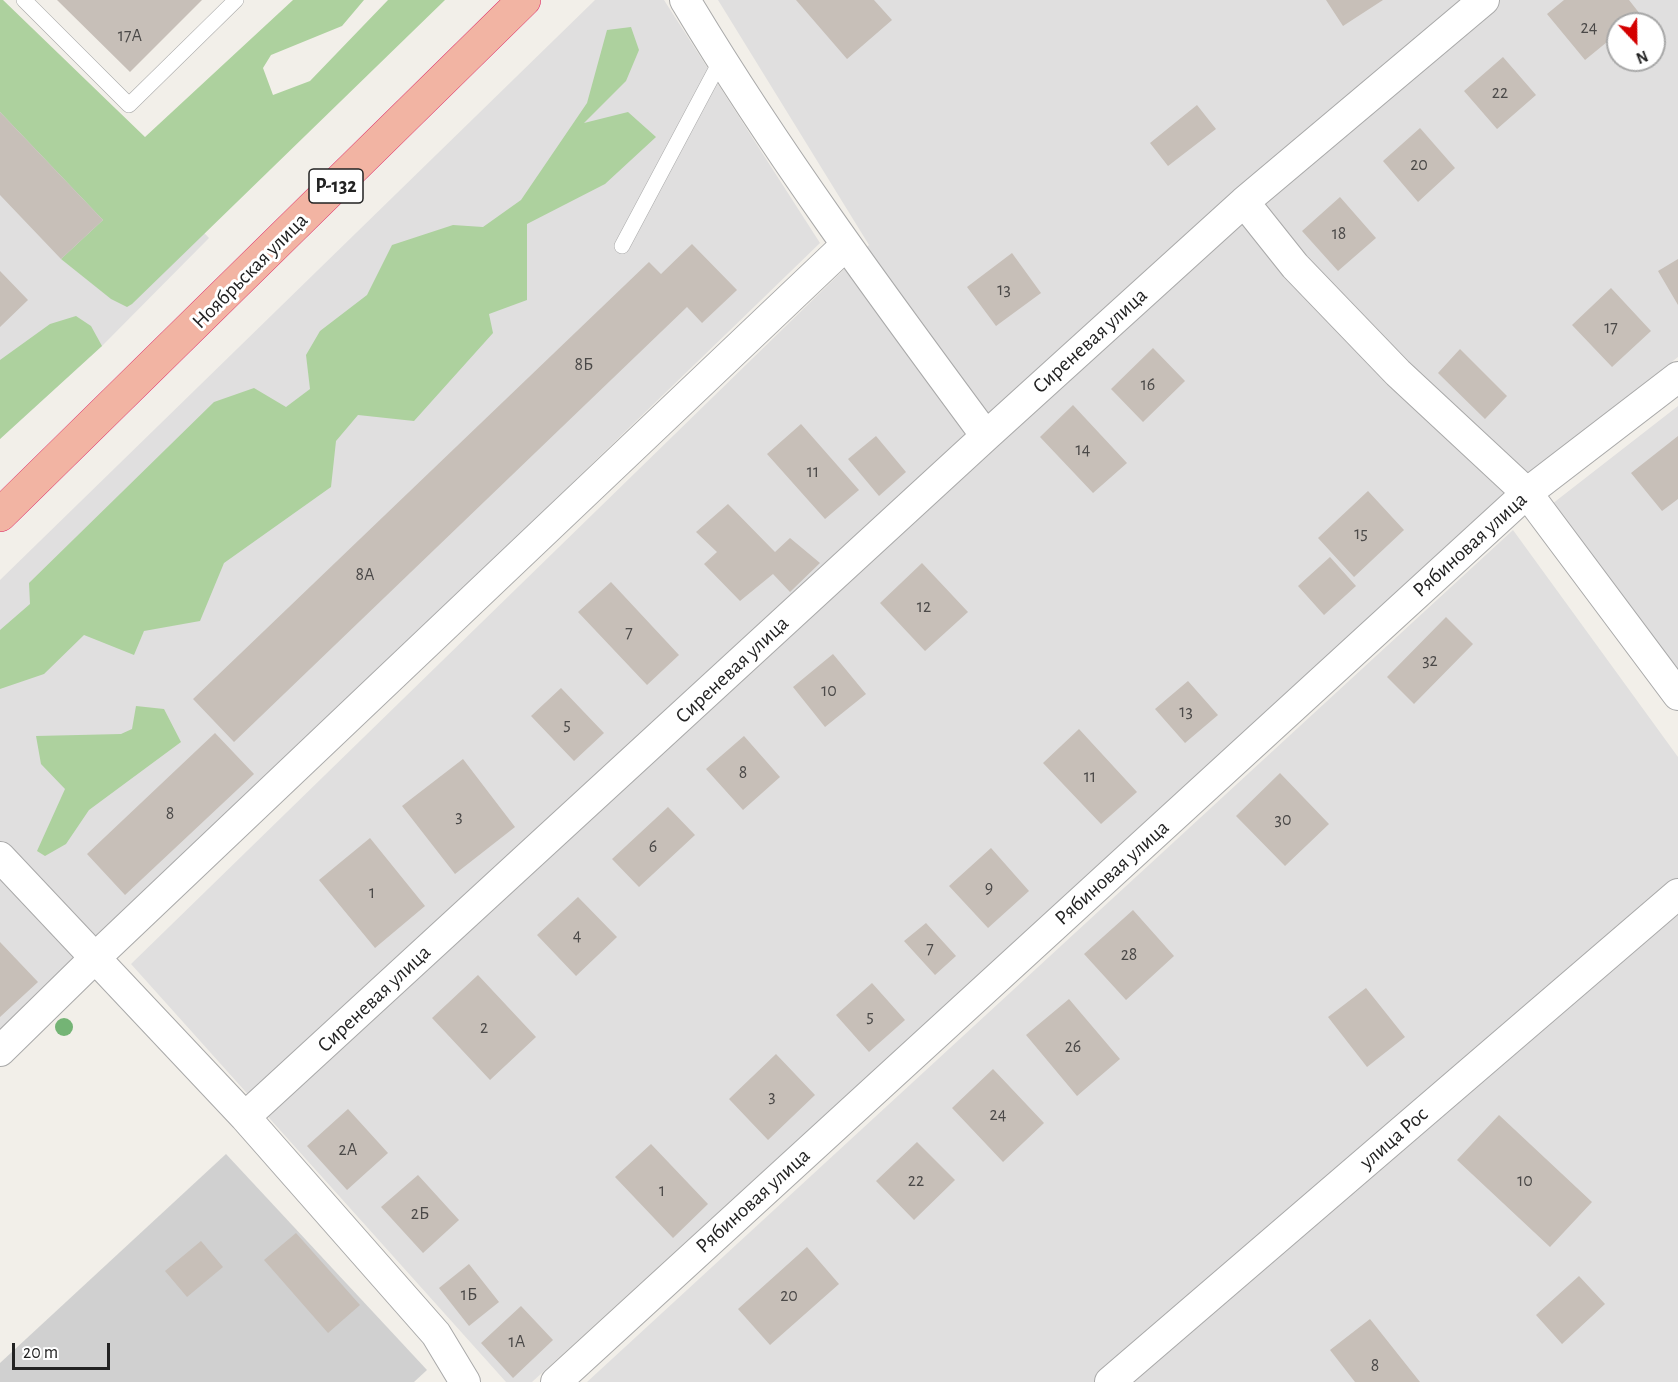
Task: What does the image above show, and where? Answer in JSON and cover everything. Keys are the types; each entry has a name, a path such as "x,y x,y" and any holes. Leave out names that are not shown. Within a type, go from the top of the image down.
{"highway":[{"name":"Ноябрьская улица","path":"0,515 524,0"}],"street":[{"path":"685,0 721,60 846,245 986,436"},
{"name":"Сиреневая улица","path":"244,1117 1244,202 1484,0"},
{"path":"1244,202 1295,266 1398,373 1527,493 1678,695"},
{"path":"0,1051 95,958 846,245"},
{"name":"Рябиновая улица","path":"556,1382 1527,493 1678,377"},
{"path":"0,857 244,1117 436,1334 465,1382"},
{"name":"улица Рос","path":"1110,1382 1678,894"}],"lane":[{"path":"24,0 129,105 236,0"},
{"path":"622,246 721,60"}],"shaded area":[{"path":"595,0 664,0 820,243 0,1037 0,580"},
{"path":"718,0 1678,0 1678,357 1530,472 532,1382 506,1382 131,964 869,245"},
{"path":"0,19 209,238 102,346 0,439"},
{"path":"1678,406 1678,669 1552,504"},
{"path":"1513,530 1678,757 1678,1382 587,1382"},
{"path":"226,1154 427,1370 414,1382 0,1382 0,1363"}],"green space":[{"path":"0,0 3,0 145,137 293,0 364,0 342,26 271,55 263,68 273,95 310,81 388,0 445,0 127,307 111,299 61,259 103,220 0,112"},
{"path":"631,27 639,50 626,81 584,123 628,112 656,137 605,184 527,224 527,300 489,314 493,333 414,421 358,415 336,441 331,487 224,563 200,621 144,631 134,655 84,635 44,674 0,689 0,630 30,604 29,583 214,402 254,388 286,407 310,389 306,355 320,331 367,295 392,245 453,225 483,227 521,200 587,103 607,30"},
{"path":"76,316 91,326 102,346 0,439 0,360 50,324"},
{"path":"136,706 164,709 181,742 89,810 66,844 45,856 37,851 65,789 41,764 36,736 121,734 132,729"}],"building":[{"path":"57,0 202,0 130,72"},
{"path":"796,0 874,0 892,20 847,59"},
{"path":"1326,0 1383,0 1343,26"},
{"path":"1564,0 1629,0 1638,12 1606,12 1606,43 1585,60 1547,14"},
{"path":"1503,57 1536,95 1497,129 1464,91"},
{"path":"1197,105 1216,129 1168,166 1150,143"},
{"path":"0,112 103,220 61,259 0,195"},
{"path":"1420,128 1455,168 1418,202 1383,161"},
{"path":"1340,197 1376,238 1338,271 1302,231"},
{"path":"692,244 737,290 702,323 687,307 234,742 193,699 649,262 661,274"},
{"path":"1012,253 1041,293 996,326 967,287"},
{"path":"1678,259 1678,305 1658,271"},
{"path":"0,271 28,300 0,327"},
{"path":"1611,288 1651,331 1612,367 1572,325"},
{"path":"1153,348 1185,381 1143,422 1111,389"},
{"path":"1460,349 1507,396 1485,419 1438,373"},
{"path":"1073,405 1127,463 1093,493 1040,437"},
{"path":"801,424 859,490 825,519 767,454"},
{"path":"876,436 906,472 879,496 848,459"},
{"path":"1678,436 1678,499 1662,511 1631,473"},
{"path":"1368,491 1404,530 1354,577 1318,538"},
{"path":"728,504 775,552 790,538 820,563 790,592 773,574 740,601 704,564 717,552 696,532"},
{"path":"1330,557 1356,586 1324,615 1298,586"},
{"path":"922,563 968,612 925,651 880,603"},
{"path":"611,582 679,655 647,685 578,612"},
{"path":"1446,617 1473,644 1414,704 1387,677"},
{"path":"833,654 866,694 825,727 793,687"},
{"path":"1188,681 1218,715 1185,743 1155,709"},
{"path":"561,688 604,733 574,761 531,716"},
{"path":"1079,729 1137,792 1101,824 1043,763"},
{"path":"215,733 254,774 125,895 87,854"},
{"path":"744,736 780,777 743,810 706,769"},
{"path":"463,759 515,827 455,874 402,806"},
{"path":"1280,773 1329,824 1285,866 1236,816"},
{"path":"668,807 695,835 639,887 612,859"},
{"path":"370,838 425,906 375,948 319,880"},
{"path":"991,848 1029,891 988,928 949,886"},
{"path":"578,897 617,937 576,976 537,935"},
{"path":"1133,910 1174,956 1126,1000 1084,954"},
{"path":"926,923 956,956 935,975 904,941"},
{"path":"0,942 38,982 0,1017"},
{"path":"478,975 536,1037 490,1080 432,1018"},
{"path":"872,983 905,1020 869,1052 836,1015"},
{"path":"1366,988 1405,1037 1367,1067 1328,1017"},
{"path":"1069,999 1120,1059 1077,1096 1026,1035"},
{"path":"776,1054 815,1095 768,1140 729,1099"},
{"path":"993,1069 1044,1123 1003,1162 952,1108"},
{"path":"348,1109 388,1153 347,1190 307,1146"},
{"path":"1499,1115 1592,1202 1550,1247 1457,1160"},
{"path":"917,1142 955,1180 914,1220 876,1181"},
{"path":"651,1144 708,1204 673,1238 615,1177"},
{"path":"418,1175 459,1220 423,1253 381,1207"},
{"path":"296,1233 360,1305 328,1333 264,1260"},
{"path":"201,1241 223,1267 187,1297 165,1271"},
{"path":"807,1247 839,1284 770,1345 738,1309"},
{"path":"469,1264 499,1302 469,1326 439,1288"},
{"path":"1579,1276 1605,1304 1562,1344 1536,1315"},
{"path":"521,1306 553,1340 513,1378 481,1343"},
{"path":"1370,1319 1420,1382 1355,1382 1330,1350"}]}
